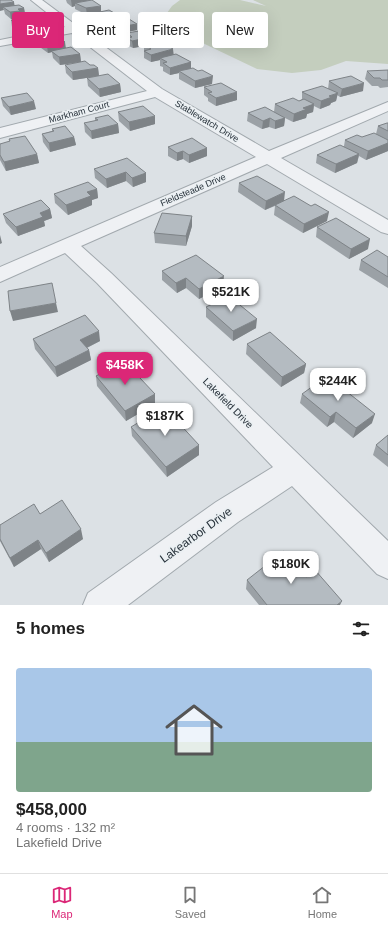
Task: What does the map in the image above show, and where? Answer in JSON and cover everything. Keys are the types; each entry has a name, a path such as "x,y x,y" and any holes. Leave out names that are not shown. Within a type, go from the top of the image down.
{"street":[{"name":"Stablewatch Drive","path":"36,0 72,27"},
{"path":"0,43 72,29"},
{"name":"Stablewatch Drive","path":"99,48 157,92 388,228"},
{"name":"Markham Court","path":"0,133 157,92"},
{"name":"Fieldsteade Drive","path":"0,275 388,106"},
{"name":"Lakefield Drive","path":"68,245 104,278 388,563"},
{"name":"Lakearbor Drive","path":"100,605 227,512 294,469"}],"green space":[{"path":"180,0 240,0 266,6 253,0 388,0 388,64 346,61 321,70 292,73 257,69 213,48 268,48 268,12 212,12 212,48 204,44 204,12 168,12 172,6"}],"building":[{"path":"0,0 11,0 14,2 0,4"},
{"path":"92,0 101,6 86,8 75,3"},
{"path":"19,5 24,8 18,9 20,11 10,12 3,7"},
{"path":"109,10 112,12 100,12"},
{"path":"130,20 137,24 130,25"},
{"path":"138,31 138,40 132,41 130,40 130,37 132,37 130,32"},
{"path":"71,47 80,54 59,57 51,51"},
{"path":"150,48 173,49 151,55 144,51 151,49"},
{"path":"176,54 191,62 170,68 163,63 167,62 160,58"},
{"path":"85,61 98,68 72,72 65,65"},
{"path":"193,68 198,71 202,70 213,76 195,81 179,71"},
{"path":"388,70 388,80 374,78 367,71"},
{"path":"108,74 120,84 99,89 87,78"},
{"path":"351,76 364,83 342,89 329,81"},
{"path":"221,83 237,92 216,98 208,93 212,92 204,87"},
{"path":"322,86 338,93 321,101 302,92"},
{"path":"27,93 34,101 9,107 1,98"},
{"path":"293,98 299,101 304,99 314,104 303,108 307,109 294,114 275,104"},
{"path":"143,106 155,116 129,122 118,112"},
{"path":"265,107 285,118 275,121 270,118 263,121 248,113"},
{"path":"108,115 118,124 91,131 84,123 98,120 95,118"},
{"path":"388,123 388,131 378,126"},
{"path":"65,126 74,137 49,143 42,134 54,131 52,129"},
{"path":"374,133 388,140 388,143 368,151 345,140 357,135 362,137"},
{"path":"25,136 37,154 4,162 0,155 0,144 10,141 9,139"},
{"path":"192,138 207,148 189,155 183,151 177,153 168,147"},
{"path":"340,145 359,154 336,164 317,155"},
{"path":"127,158 146,173 132,178 126,172 106,179 94,169"},
{"path":"257,176 285,192 266,201 239,183"},
{"path":"88,182 97,189 87,192 91,196 66,205 54,194"},
{"path":"294,196 311,206 315,204 329,212 304,224 275,205"},
{"path":"41,200 50,209 40,213 43,217 16,227 3,214"},
{"path":"162,213 192,216 186,236 154,233"},
{"path":"336,218 370,239 351,249 317,227"},
{"path":"377,250 388,257 388,277 361,260"},
{"path":"196,255 224,276 199,289 186,278 176,283 162,271"},
{"path":"52,283 56,303 10,311 8,291"},
{"path":"229,296 257,319 233,331 206,307"},
{"path":"85,315 99,331 80,340 89,350 55,367 33,339"},
{"path":"270,332 306,364 282,377 247,344"},
{"path":"124,361 155,394 125,411 96,376"},
{"path":"327,376 375,414 356,428 336,412 330,417 302,394"},
{"path":"164,407 199,445 166,467 131,427"},
{"path":"388,435 388,455 376,445"},
{"path":"62,500 81,529 46,553 38,540 10,558 0,539 0,525 34,504 40,514"},
{"path":"284,551 306,577 315,570 342,601 337,605 267,605 247,580"}]}
